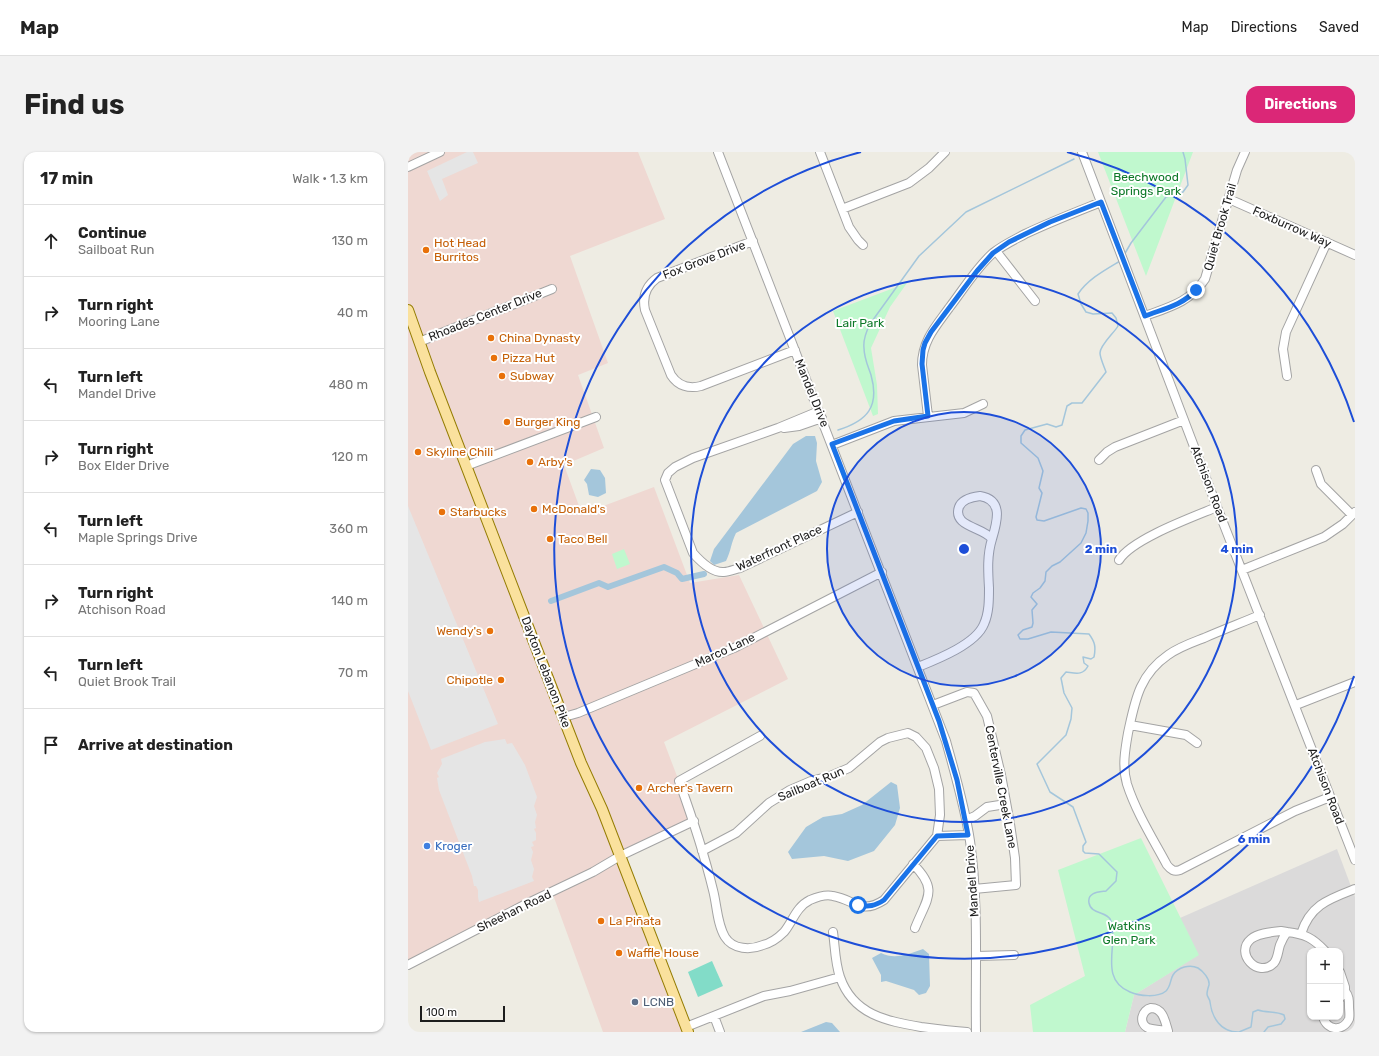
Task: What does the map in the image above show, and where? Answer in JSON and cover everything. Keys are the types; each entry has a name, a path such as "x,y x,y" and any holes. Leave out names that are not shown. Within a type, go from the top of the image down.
{"main road":[{"name":"Dayton Lebanon Pike","path":"408,310 466,466 581,763 602,809 687,1030"}],"street":[{"path":"408,167 440,152"},
{"name":"Mandel Drive","path":"718,152 882,572 948,747 966,820 974,889 976,1032"},
{"path":"820,152 853,234 863,245"},
{"path":"842,209 909,183 929,168 945,152"},
{"name":"Atchison Road","path":"1082,152 1217,507 1355,860"},
{"name":"Quiet Brook Trail","path":"1145,316 1180,303 1192,295 1199,287 1208,272 1237,170 1245,152"},
{"name":"Foxburrow Way","path":"1229,199 1355,255"},
{"path":"928,416 922,364 925,343 931,332 977,271 996,251 1009,242 1038,228 1101,202"},
{"name":"Fox Grove Drive","path":"753,241 652,281 647,288 644,299 645,310 671,375 678,383 686,387 691,388 701,386 795,350"},
{"path":"1287,376 1284,349 1286,332 1327,242"},
{"path":"996,251 1035,300"},
{"name":"Rhoades Center Drive","path":"419,342 552,289"},
{"path":"832,444 894,421 964,413 982,404"},
{"name":"Waterfront Place","path":"820,414 799,426 778,428 693,458 668,472 665,480 693,553 699,561 711,568 723,572 740,568 858,512"},
{"path":"466,466 596,417"},
{"path":"1099,460 1115,447 1184,420"},
{"path":"1242,570 1324,537 1343,524 1354,513 1321,484 1316,470"},
{"path":"918,667 962,646 976,637 984,624 988,606 988,564 997,519 994,504 989,499 980,496 969,498 964,501 959,507 960,520 963,523 987,532 992,539"},
{"path":"1119,560 1130,548 1163,530 1217,507"},
{"name":"Marco Lane","path":"564,717 734,648 882,572"},
{"path":"1260,615 1185,645 1167,655 1152,670 1140,688 1136,698 1130,725 1124,757 1127,784 1140,814 1167,865 1170,869 1176,871 1295,812 1330,797"},
{"path":"1296,706 1355,682"},
{"name":"Centerville Creek Lane","path":"933,705 967,692 974,693 982,705 988,720 1001,775 1015,858 1016,885 974,889"},
{"path":"1130,725 1186,736 1197,743"},
{"name":"Sailboat Run","path":"702,851 736,833 769,802 790,790 849,768 880,742 888,738 908,733 916,737 926,748 934,768 939,788 940,815 937,836"},
{"path":"760,736 679,781 694,821 714,892 720,925 725,938 733,944 743,948 754,948 776,940 784,932 800,907 809,900 821,896 833,896 867,907 876,905 884,900 937,836 968,835"},
{"path":"966,820 972,818 987,807 1006,804"},
{"name":"Sheehan Road","path":"408,965 528,903 593,872 620,856 694,821"},
{"path":"913,864 924,874 928,883 929,893 915,928"},
{"path":"1300,934 1310,914 1321,904 1355,889"},
{"path":"1287,932 1283,938 1276,959 1270,966 1261,968 1256,967 1248,961 1245,952 1246,946 1250,939 1270,932 1281,931 1300,934 1314,941 1322,948"},
{"path":"833,932 840,977 852,999 866,1011 878,1017 920,1029 967,1032"},
{"path":"976,956 1014,955"},
{"path":"687,1030 714,1016 764,996 790,991 840,977"},
{"path":"1324,1020 1330,1028 1337,1029 1346,1024 1350,1016 1349,999 1345,991 1343,981"},
{"path":"714,1016 720,1032"}],"shaded area":[{"path":"408,152 638,152 665,219 570,256 608,363 578,375 604,448 564,465 582,514 654,487 690,583 739,575 788,679 664,742 694,821 620,856 689,1032 603,1032 552,892 408,965"},
{"path":"467,152 473,152 478,163 442,179 448,195 440,201 427,171"},
{"path":"806,436 815,436 817,443 816,461 822,482 817,491 736,533 726,561 714,565 710,561 714,549 793,444"},
{"path":"591,469 600,470 605,478 606,493 598,497 589,495 587,484 584,480"},
{"path":"408,506 498,724 431,750 408,691"},
{"name":"Kroger","path":"505,739 507,744 512,743 525,765 537,797 534,806 537,815 535,822 536,828 534,829 536,833 536,840 532,842 534,846 531,847 533,852 531,860 534,869 532,877 534,881 479,902 478,890 476,886 474,886 472,876 439,790 437,778 439,777 437,773 442,764 441,759 485,742"},
{"path":"891,782 897,785 900,808 895,825 874,851 848,861 824,856 792,859 788,852 806,827 823,817 842,814 862,805"},
{"path":"1337,849 1355,897 1355,1032 1125,1032 1134,995 1198,955 1180,918"},
{"path":"923,949 929,954 930,986 926,993 919,995 914,990 886,981 881,982 881,975 872,958 881,953 897,956"},
{"path":"712,961 723,986 698,997 688,972"},
{"path":"826,1022 832,1023 840,1032 801,1032"}],"green space":[{"name":"Beechwood Springs Park","path":"1098,152 1193,152 1146,276"},
{"name":"Lair Park","path":"907,283 890,307 871,348 877,385 878,414 873,416 833,311"},
{"path":"624,549 630,564 617,569 612,554"},
{"name":"Watkins Glen Park","path":"1141,838 1199,955 1134,995 1125,1032 1033,1032 1030,1005 1085,976 1058,870"}],"waterway":[{"path":"1124,255 1131,243 1166,197 1183,192 1188,185 1183,152"},
{"path":"838,430 857,422 869,411 874,396 871,375 866,362 864,345 865,336 870,324 919,256 966,212 1074,159"},
{"path":"1120,261 1092,279 1078,294 1081,304 1086,312 1093,314 1112,313 1116,318 1118,326 1105,343 1100,353 1106,372 1082,403 1072,403 1067,406 1062,425 1056,427 1047,424 1025,430 1021,436 1021,443 1038,458 1043,471 1039,488 1042,493 1036,517 1037,520 1044,521 1081,508 1086,509 1088,513 1088,521 1086,533 1081,543 1060,562 1052,566 1046,572 1045,581 1040,588 1033,593 1031,597 1037,604 1032,610 1032,627 1023,630 1018,635 1020,639 1028,639 1051,632 1089,634 1095,647 1094,657 1091,659 1083,657 1084,663 1088,666 1084,671 1081,673 1066,672 1061,678 1064,693 1072,708 1071,719 1066,735 1037,764 1050,792 1073,807 1086,842 1083,846 1083,851 1085,853 1099,854 1117,872 1116,881 1106,891 1094,893 1090,897 1089,903 1090,907 1107,916 1111,921 1113,930 1112,970 1115,979 1120,986 1138,995 1158,995 1166,991 1169,987 1175,972 1188,966 1198,968 1204,973 1208,980 1209,985 1207,995 1210,1000 1215,1019 1227,1030 1238,1032"},
{"path":"551,601 599,583 608,587 664,567 677,573 682,579 704,574"},
{"path":"1239,1032 1251,1027 1253,1012 1258,1010 1284,1015 1285,1019 1281,1024 1268,1027 1264,1032"}],"place":[{"name":"Hot Head Burritos","path":"426,250"},
{"name":"China Dynasty","path":"491,338"},
{"name":"Pizza Hut","path":"494,358"},
{"name":"Subway","path":"502,376"},
{"name":"Burger King","path":"507,422"},
{"name":"Skyline Chili","path":"418,452"},
{"name":"Arby's","path":"530,462"},
{"name":"McDonald's","path":"534,509"},
{"name":"Starbucks","path":"442,512"},
{"name":"Taco Bell","path":"550,539"},
{"name":"Wendy's","path":"490,631"},
{"name":"Chipotle","path":"501,680"},
{"name":"Archer's Tavern","path":"639,788"},
{"name":"Kroger","path":"427,846"},
{"name":"La Piñata","path":"601,921"},
{"name":"Waffle House","path":"619,953"},
{"name":"LCNB","path":"635,1002"}],"route":[{"path":"858,905 867,907 876,905 884,900 937,836 968,835 963,804 946,741 832,444 894,421 928,416 922,357 925,343 929,335 977,271 993,253 1009,242 1050,222 1101,202 1145,316 1180,303 1192,295 1196,290"}]}
